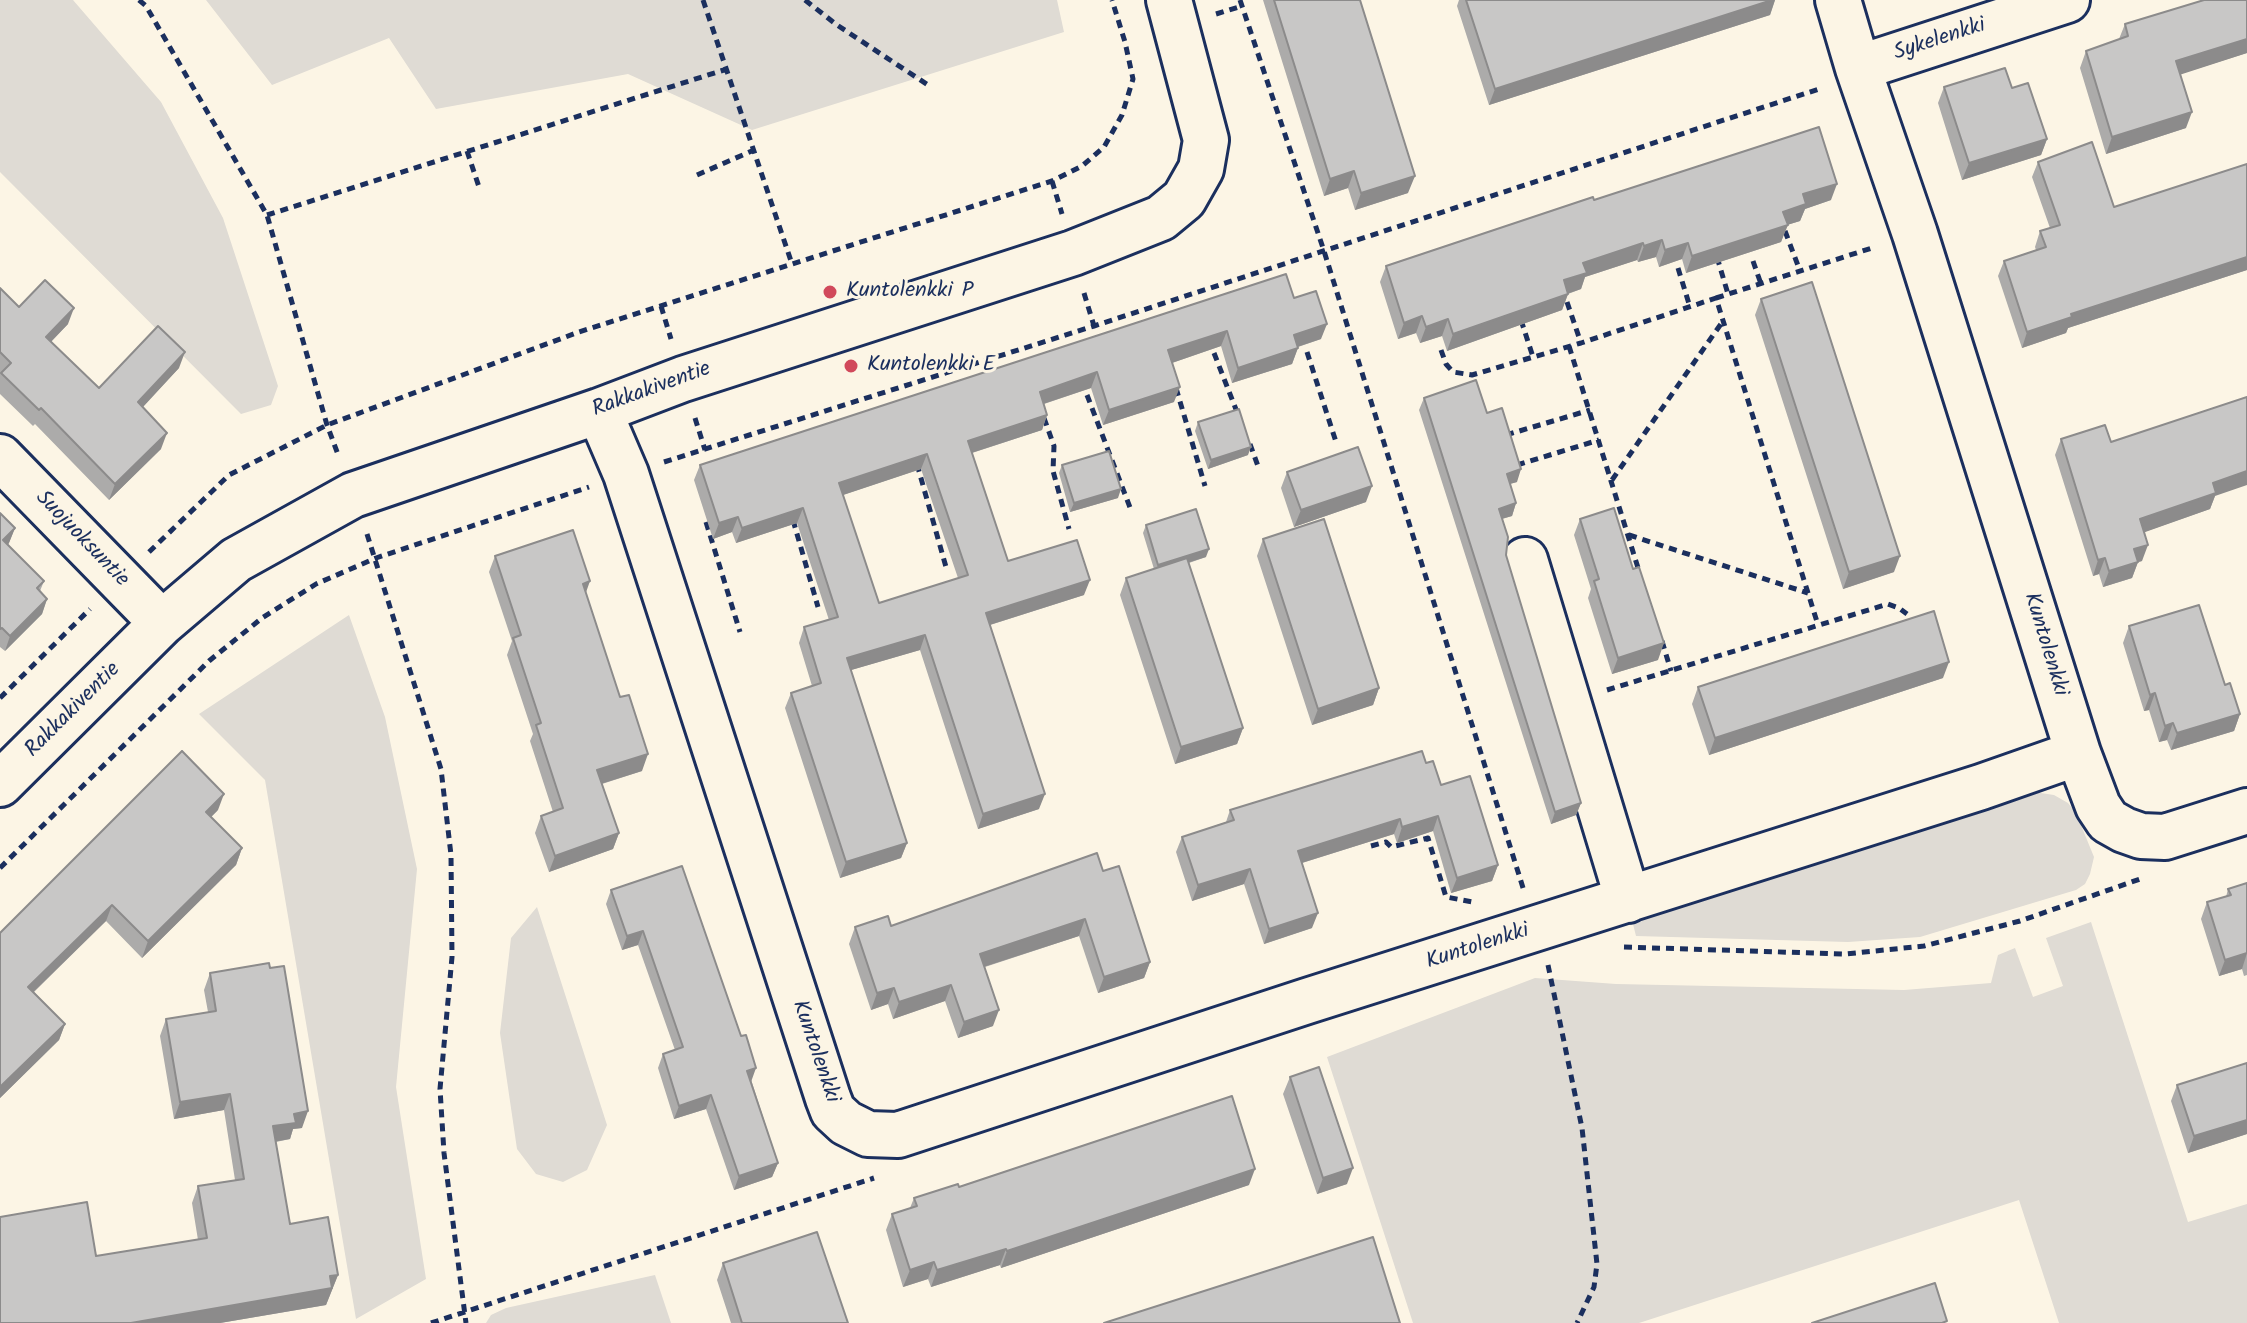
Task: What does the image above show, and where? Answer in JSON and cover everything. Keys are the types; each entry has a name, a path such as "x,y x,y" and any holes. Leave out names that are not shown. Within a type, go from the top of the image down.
{"street":[{"name":"Rakkakiventie","path":"0,784 162,623 236,560 353,495 683,379 1073,253 1161,218 1184,199 1201,169 1206,140 1169,0"},
{"name":"Kuntolenkki","path":"599,411 626,474 828,1098 833,1111 856,1130 882,1136 898,1135 1541,944 1628,900 1967,792 2078,753 1838,0"},
{"name":"Sykelenkki","path":"1858,68 2067,0"},
{"name":"Suojuoksuntie","path":"0,457 162,623"},
{"path":"1525,560 1628,900"},
{"path":"2078,753 2098,806 2108,821 2141,836 2165,837 2247,811"}],"path":[{"path":"139,0 146,6 267,215 327,425 376,558 441,769 451,855 452,957 440,1089 444,1153 466,1323"},
{"path":"703,0 792,264"},
{"path":"805,0 928,85"},
{"path":"0,698 229,475 327,425 579,332 1052,181 1082,166 1104,147 1122,115 1133,79 1112,0"},
{"path":"1240,0 1324,251 1541,944 1582,1128 1597,1264 1594,1287 1577,1323"},
{"path":"0,868 219,652 262,618 316,584 376,558 626,474 1814,92 1858,68"},
{"path":"267,215 727,69"},
{"path":"697,175 754,150"},
{"path":"467,151 479,187"},
{"path":"1785,231 1800,271"},
{"path":"1441,350 1453,372 1472,375 1581,343 1915,234"},
{"path":"1717,255 1728,294"},
{"path":"1753,261 1761,284"},
{"path":"1678,268 1690,307"},
{"path":"1716,298 1818,625"},
{"path":"1567,302 1581,343"},
{"path":"1520,317 1533,357"},
{"path":"1611,481 1723,320"},
{"path":"1569,346 1642,580"},
{"path":"1307,352 1337,445"},
{"path":"1214,353 1231,401 1241,419"},
{"path":"1174,382 1205,486"},
{"path":"1087,395 1131,510"},
{"path":"1506,435 1590,410"},
{"path":"1042,413 1054,446 1053,471 1069,529"},
{"path":"1245,431 1259,469"},
{"path":"1517,465 1599,440"},
{"path":"913,452 946,567"},
{"path":"789,507 818,607"},
{"path":"706,522 740,632"},
{"path":"1628,534 1808,593"},
{"path":"1568,703 1888,604 1907,614"},
{"path":"1661,640 1671,671"},
{"path":"1371,846 1386,842 1391,847 1428,838 1446,897 1473,902"},
{"path":"1616,947 1845,954 1924,946 2020,921 2153,875"},
{"path":"431,1323 883,1175"}],"shaded area":[{"path":"0,0 73,0 161,102 223,218 278,386 271,405 241,414 0,172"},
{"path":"206,0 1057,0 1064,32 752,130 628,74 436,109 389,38 272,85"},
{"path":"349,615 385,717 417,869 396,1087 426,1279 356,1319 265,780 199,714"},
{"path":"2034,792 2054,795 2068,803 2076,813 2094,857 2085,884 2076,890 1920,937 1848,942 1636,936 1632,920"},
{"path":"537,907 607,1125 587,1170 563,1182 536,1174 517,1149 500,1033 511,938"},
{"path":"2091,922 2188,1222 2247,1204 2247,1323 2059,1323 2019,1200 1639,1323 1413,1323 1327,1057 1535,978 1616,984 1904,990 1991,983 1998,955 2015,948 2033,997 2063,986 2046,938"},
{"path":"655,1275 671,1323 486,1323 491,1315 506,1308"}],"building":[{"path":"1274,0 1360,0 1415,176 1361,193 1354,171 1330,179"},
{"path":"1466,0 1772,0 1495,89"},
{"path":"2204,0 2247,0 2247,39 2176,61 2192,112 2112,137 2086,51 2128,36 2125,24"},
{"path":"2005,68 2012,88 2028,83 2047,139 1969,163 1944,87"},
{"path":"1819,127 1837,184 1803,194 1806,204 1783,212 1788,225 1692,256 1688,243 1665,250 1662,240 1644,246 1643,243 1583,263 1587,273 1564,280 1568,294 1453,334 1448,319 1426,327 1422,316 1404,323 1386,266 1593,197 1594,200"},
{"path":"2092,142 2114,207 2247,164 2247,257 2071,314 2072,317 2027,332 2004,261 2046,247 2040,231 2060,225 2038,162"},
{"path":"1286,274 1294,298 1316,291 1327,324 1294,335 1298,348 1238,368 1227,331 1168,350 1180,387 1109,410 1097,372 1040,392 1047,415 968,441 1008,561 1077,540 1090,580 986,613 1045,794 983,814 925,635 847,658 907,843 846,862 791,693 821,683 804,627 838,617 803,508 742,528 738,517 719,523 700,465","holes":["927,454 968,575 879,603 839,483"]},
{"path":"45,280 74,308 46,337 99,388 158,326 185,352 138,402 167,433 115,484 41,408 39,410 1,373 11,363 0,352 0,288 19,307"},
{"path":"1812,282 1900,556 1849,572 1761,299"},
{"path":"1476,380 1487,413 1502,408 1521,469 1507,474 1516,503 1499,509 1508,537 1506,555 1581,803 1555,812 1424,398"},
{"path":"2247,397 2247,471 2213,483 2216,493 2140,519 2148,545 2134,549 2138,562 2109,571 2105,558 2098,560 2061,439 2105,425 2111,442"},
{"path":"1239,409 1251,447 1211,460 1198,422"},
{"path":"1358,447 1372,486 1301,510 1287,472"},
{"path":"1109,451 1121,489 1074,503 1062,465"},
{"path":"1614,508 1633,569 1639,567 1664,643 1618,658 1594,581 1599,579 1580,519"},
{"path":"1196,509 1209,549 1158,565 1146,525"},
{"path":"0,513 15,528 3,540 44,581 37,588 47,599 10,636 0,629"},
{"path":"1324,519 1379,688 1318,709 1263,539"},
{"path":"573,530 590,581 583,584 620,697 629,695 648,754 597,770 619,833 555,856 541,816 563,808 536,725 541,723 513,638 521,635 495,556"},
{"path":"1187,558 1243,728 1181,747 1126,578"},
{"path":"2199,605 2225,685 2230,683 2240,714 2177,733 2173,723 2165,726 2155,693 2150,695 2129,626"},
{"path":"1934,611 1949,662 1715,738 1698,687"},
{"path":"182,751 224,794 206,812 242,848 148,941 112,905 28,987 65,1024 0,1087 0,933"},
{"path":"1422,751 1426,763 1433,761 1441,785 1470,776 1498,865 1457,878 1438,816 1402,827 1400,819 1298,851 1318,913 1269,929 1250,869 1198,885 1182,837 1234,820 1230,810"},
{"path":"1097,853 1103,871 1119,866 1150,962 1104,977 1085,919 980,954 999,1010 964,1022 951,985 899,1002 894,988 877,993 855,927 888,916 891,926"},
{"path":"682,866 741,1036 746,1035 756,1068 747,1071 778,1163 739,1176 711,1095 679,1106 663,1054 683,1047 643,931 627,936 611,890"},
{"path":"2247,883 2247,953 2225,960 2207,902 2231,895 2228,889"},
{"path":"269,963 270,968 284,966 308,1111 294,1114 296,1123 273,1126 290,1224 328,1217 338,1275 330,1276 332,1288 131,1323 0,1323 0,1217 87,1202 96,1256 207,1238 198,1186 244,1179 230,1094 180,1102 166,1019 216,1011 210,973"},
{"path":"2247,1063 2247,1120 2194,1136 2177,1085"},
{"path":"1319,1067 1353,1168 1323,1178 1290,1077"},
{"path":"1232,1096 1255,1169 1007,1251 937,1270 934,1262 910,1270 892,1214 917,1206 914,1198 958,1184 959,1187"},
{"path":"817,1232 848,1323 742,1323 723,1263"},
{"path":"1373,1237 1400,1323 1104,1323"},
{"path":"1935,1283 1947,1321 1942,1323 1812,1323"}],"place":[{"name":"Kuntolenkki P","path":"830,292"},
{"name":"Kuntolenkki E","path":"851,366"}]}
